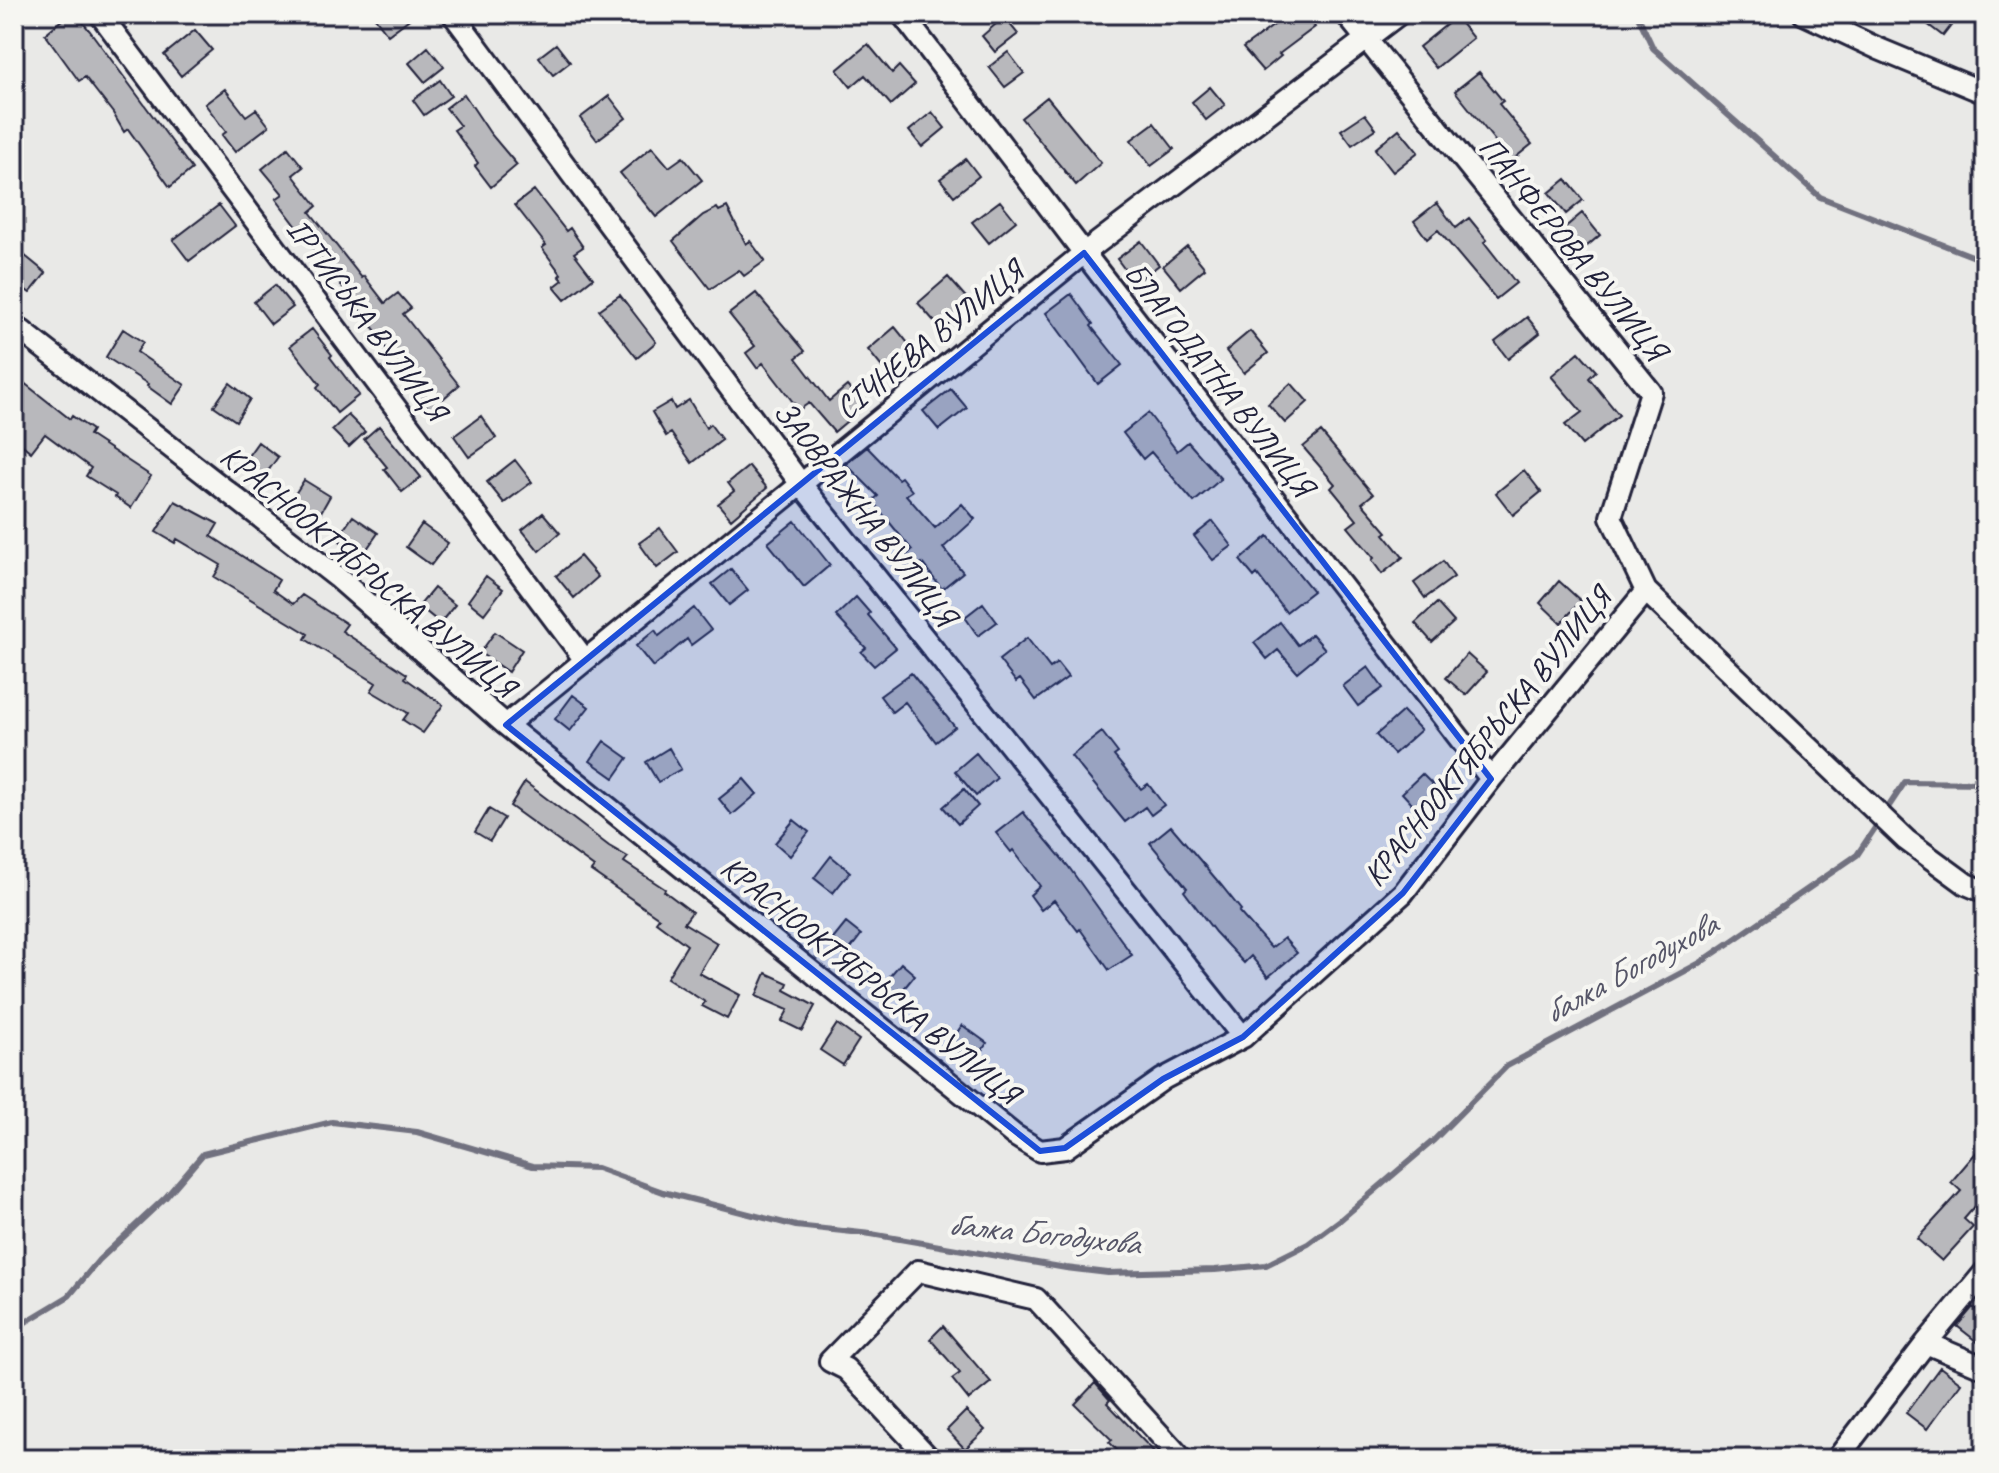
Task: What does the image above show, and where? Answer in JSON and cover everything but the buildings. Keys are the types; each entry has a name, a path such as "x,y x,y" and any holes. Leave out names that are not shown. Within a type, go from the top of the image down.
{"street":[{"name":"ІРТИСЬКА ВУЛИЦЯ","path":"100,14 585,660"},
{"name":"ЗАОВРАЖНА ВУЛИЦЯ","path":"453,14 801,484 1243,1037"},
{"name":"БЛАГОДАТНА ВУЛИЦЯ","path":"902,14 1491,779"},
{"name":"ПАНФЕРОВА ВУЛИЦЯ","path":"1346,14 1651,392 1611,517 1646,591"},
{"name":"СІЧНЕВА ВУЛИЦЯ","path":"506,725 1084,253 1399,14"},
{"path":"1804,14 1985,93"},
{"name":"КРАСНООКТЯБРЬСКА ВУЛИЦЯ","path":"14,325 337,577 506,725 1014,1135 1040,1151 1065,1148 1163,1079 1243,1037 1403,893 1491,779 1646,591"},
{"path":"1646,591 1906,840 1966,884 1985,892"},
{"path":"930,1459 846,1369 830,1361 918,1271 1036,1299 1182,1459"},
{"path":"1837,1459 1985,1272"},
{"path":"1926,1343 1985,1368"}],"highlighted area":[{"path":"1084,253 1491,779 1403,893 1243,1037 1163,1079 1065,1148 1040,1151 506,725"}],"waterway":[{"path":"1637,14 1653,48 1820,197 1985,261"},
{"name":"балка Богодухова","path":"1885,812 1905,782 1985,783"},
{"name":"балка Богодухова","path":"14,1329 69,1296 99,1260 166,1197 203,1154 332,1122 417,1132 533,1166 597,1168 663,1192 796,1226 871,1234 1066,1268 1108,1273 1215,1270 1266,1265 1308,1244 1339,1221 1434,1140 1507,1066 1700,963 1857,855 1879,822"}]}
